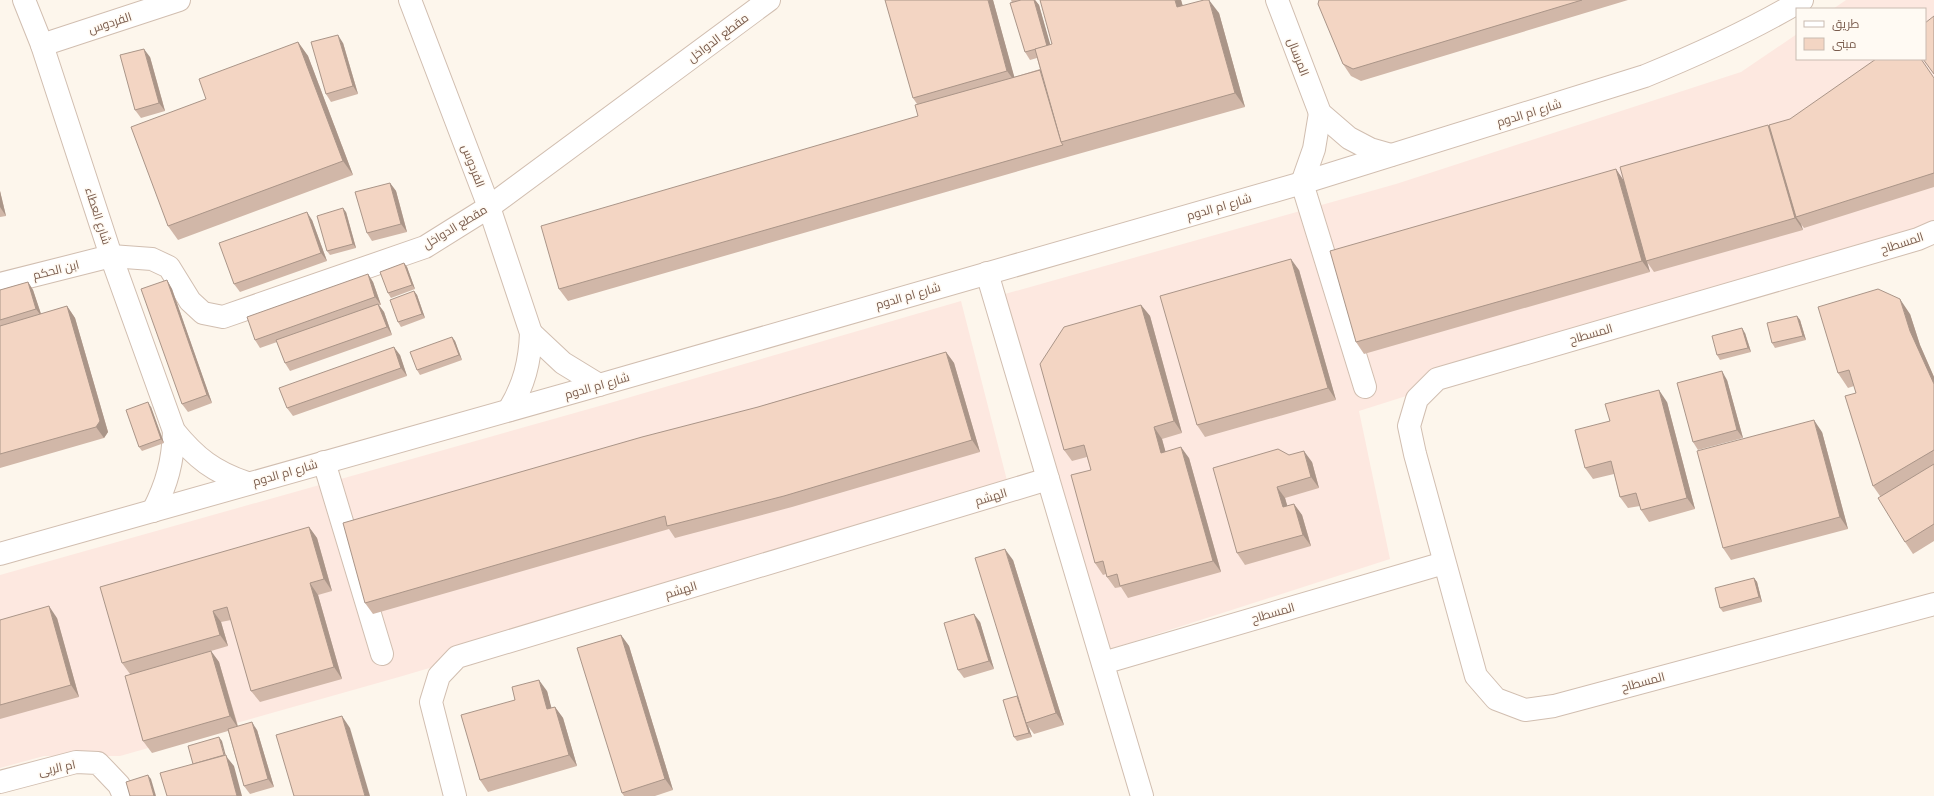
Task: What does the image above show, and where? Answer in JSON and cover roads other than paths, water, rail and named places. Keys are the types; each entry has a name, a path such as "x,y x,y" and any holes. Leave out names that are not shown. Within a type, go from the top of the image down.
{"street":[{"name":"شارع العطاء","path":"24,0 42,45 111,256 174,431 186,446 215,470 248,483"},
{"name":"الفردوس","path":"42,45 179,0"},
{"name":"الفردوس","path":"410,0 490,207 531,333 530,354 526,374 519,393 509,410"},
{"name":"مقطع الدواخل","path":"111,256 152,259 169,267 190,301 203,313 222,317 425,247 490,207 769,0"},
{"name":"المرسال","path":"1277,0 1320,113 1350,138 1370,149 1391,156"},
{"name":"شارع ام الدوم","path":"0,554 599,385 1302,183 1391,156 1645,76 1696,55 1745,31 1802,0"},
{"path":"1320,113 1314,149 1302,183 1365,387"},
{"name":"المسطاح","path":"1934,232 1918,239 1437,379 1417,399 1409,426 1444,563 1476,676 1496,699 1525,710 1554,706 1934,604"},
{"name":"ابن الحكم","path":"0,284 111,256"},
{"path":"987,273 1142,796"},
{"name":"الفردوس","path":"531,333 563,363 599,385"},
{"name":"شارع العطاء","path":"153,511 163,491 170,471 174,451 174,431"},
{"path":"324,462 382,654"},
{"name":"الهشم","path":"455,796 432,702 439,676 457,657 1048,480"},
{"name":"المسطاح","path":"1103,663 1444,563"},
{"name":"ام الربى","path":"0,782 76,762 98,763 119,785 124,796"}]}
